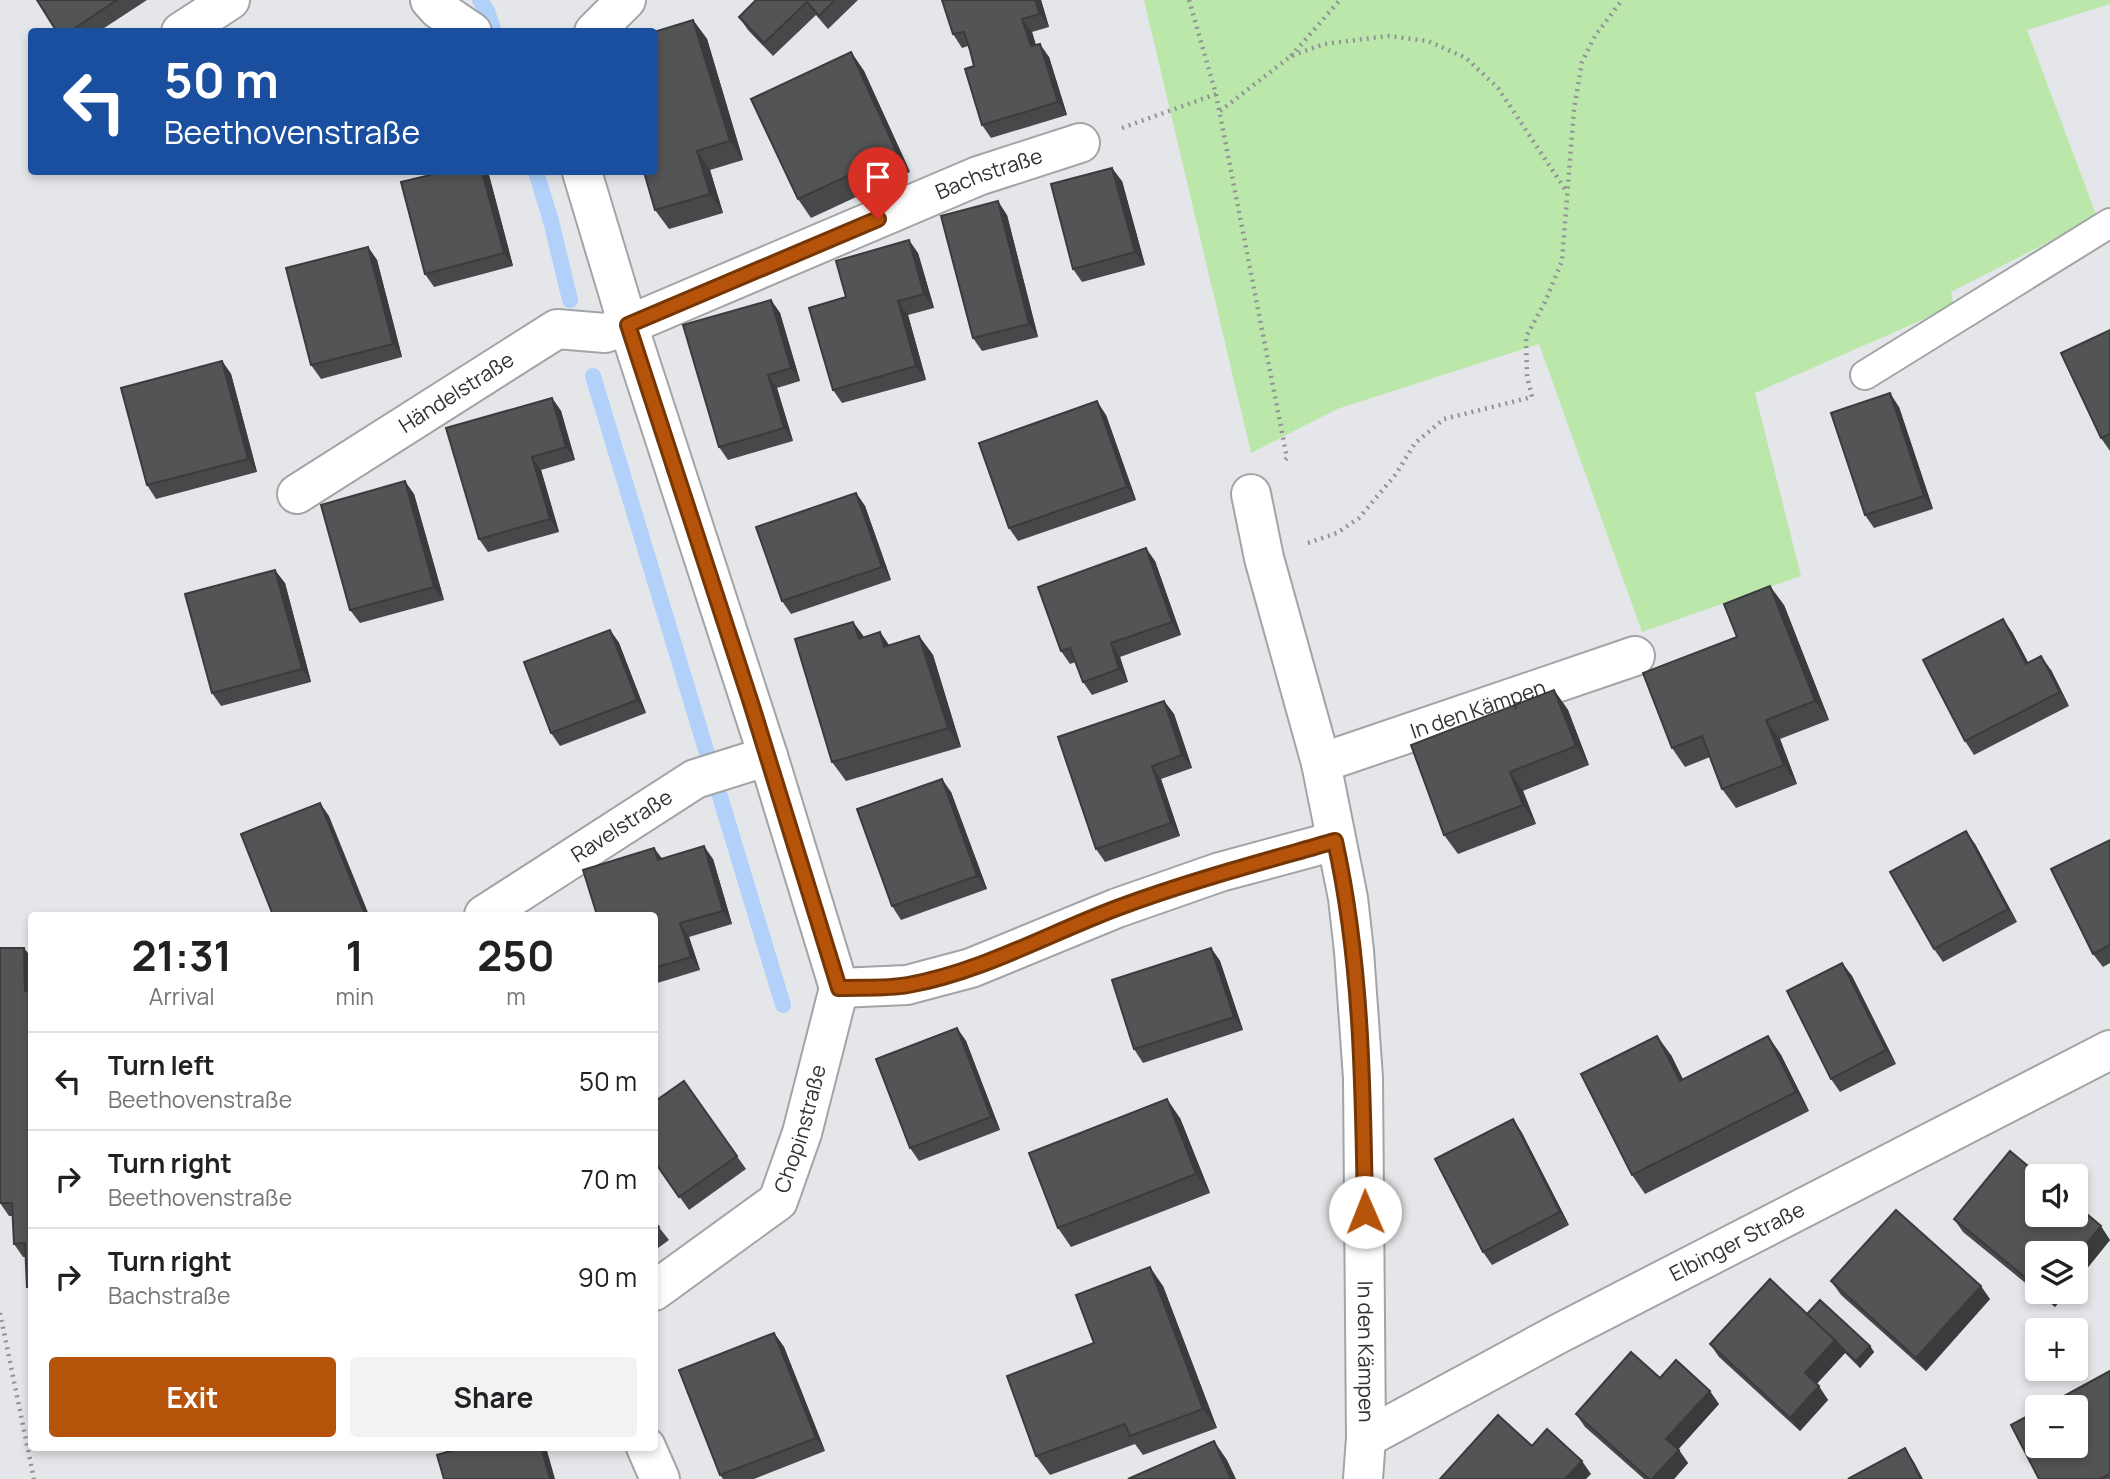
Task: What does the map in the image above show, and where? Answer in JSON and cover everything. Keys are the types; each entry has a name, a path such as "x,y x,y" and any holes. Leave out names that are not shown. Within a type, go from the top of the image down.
{"street":[{"path":"187,28 230,0"},
{"path":"598,28 626,0"},
{"path":"434,5 466,28"},
{"name":"Bachstraße","path":"628,325 978,177 1080,143"},
{"path":"583,175 628,325 768,755 839,988 907,985 971,968 1117,908 1220,872 1335,841"},
{"name":"Händelstraße","path":"297,494 556,330 605,333 628,325"},
{"name":"In den Kämpen","path":"1251,494 1264,558 1321,763 1348,898 1363,1077 1366,1438 1363,1479"},
{"name":"In den Kämpen","path":"1321,763 1635,656"},
{"name":"Ravelstraße","path":"489,912 712,773 768,755"},
{"name":"Chopinstraße","path":"658,1287 778,1201 803,1133 839,988"},
{"name":"Elbinger Straße","path":"1366,1438 1569,1328 2106,1062"},
{"path":"648,1451 660,1479"}],"lane":[{"path":"1865,375 2110,223"}],"path":[{"path":"1189,0 1220,111 1287,458 1251,494"},
{"path":"1220,111 1291,56 1340,0"},
{"path":"1264,558 1337,533 1359,518 1396,474 1415,443 1444,419 1532,397 1527,376 1526,337 1545,302 1562,261 1574,109 1582,62 1595,36 1622,0"},
{"path":"1291,56 1324,44 1388,36 1428,41 1466,58 1499,88 1567,192"},
{"path":"1080,143 1216,94"},
{"path":"0,1313 28,1450"},
{"path":"28,1451 34,1479"}],"green space":[{"path":"1144,0 2110,0 2110,4 2027,30 2097,217 1951,292 1954,306 1755,393 1801,576 1642,632 1539,344 1337,409 1251,453"}],"building":[{"path":"37,0 117,0 75,28 54,28"},
{"path":"756,0 835,0 819,16 807,2 764,43 739,17"},
{"path":"942,0 1035,0 1040,14 1022,19 1031,46 1040,44 1058,102 982,125 965,69 974,66 970,50 964,32 953,34"},
{"path":"693,20 730,141 697,151 710,194 655,210 645,175 658,175 658,31"},
{"path":"851,52 897,153 798,199 751,99"},
{"path":"1112,168 1135,252 1073,269 1051,184"},
{"path":"430,175 483,175 504,253 425,274 401,182"},
{"path":"998,201 1029,324 973,338 941,216"},
{"path":"909,240 924,294 898,301 916,366 833,390 809,308 846,297 836,261"},
{"path":"368,247 393,344 311,365 286,268"},
{"path":"771,300 791,368 768,375 784,428 719,447 683,325"},
{"path":"2110,330 2110,434 2101,438 2061,353"},
{"path":"222,361 248,459 147,485 121,388"},
{"path":"1890,393 1924,496 1865,515 1831,413"},
{"path":"552,398 566,447 532,457 550,519 479,539 446,428"},
{"path":"1097,401 1127,487 1009,528 979,443"},
{"path":"405,481 434,587 350,610 321,505"},
{"path":"856,493 882,567 782,601 756,527"},
{"path":"1146,548 1172,622 1111,643 1119,669 1083,682 1070,648 1061,651 1038,587"},
{"path":"275,570 302,669 212,693 185,594"},
{"path":"1770,586 1815,701 1766,720 1784,765 1722,789 1702,736 1672,748 1643,673 1737,637 1724,604"},
{"path":"2003,619 2026,664 2041,656 2060,692 1965,741 1923,660"},
{"path":"853,622 859,639 880,632 884,647 919,636 948,728 832,762 795,639"},
{"path":"610,630 637,700 551,733 524,662"},
{"path":"1554,690 1576,746 1510,772 1523,805 1444,835 1411,745"},
{"path":"1164,701 1182,755 1152,766 1171,823 1096,849 1058,737"},
{"path":"942,779 977,876 892,906 857,809"},
{"path":"320,803 364,912 272,912 241,834"},
{"path":"1966,831 2008,909 1934,949 1890,872"},
{"path":"2110,840 2110,945 2093,954 2051,869"},
{"path":"704,846 723,911 680,923 691,957 658,967 658,912 596,912 583,870 654,848 658,860"},
{"path":"0,948 24,948 25,991 28,991 28,1287 25,1243 14,1244 12,1203 0,1203"},
{"path":"1211,948 1234,1017 1134,1049 1112,980"},
{"path":"1842,963 1886,1050 1831,1079 1787,991"},
{"path":"957,1028 991,1117 910,1148 876,1059"},
{"path":"1657,1036 1680,1081 1768,1036 1796,1092 1632,1175 1581,1074"},
{"path":"684,1081 737,1156 679,1197 658,1167 658,1099"},
{"path":"1167,1099 1196,1174 1058,1228 1029,1153"},
{"path":"1513,1119 1560,1212 1483,1252 1435,1159"},
{"path":"2010,1151 2026,1164 2025,1227 2088,1227 2088,1215 2101,1226 2088,1242 2025,1241 2025,1277 1954,1219"},
{"path":"1896,1210 1981,1286 1916,1358 1831,1281"},
{"path":"1150,1267 1203,1409 1130,1436 1125,1424 1036,1456 1007,1376 1094,1343 1076,1295"},
{"path":"1770,1279 1835,1340 1805,1373 1819,1386 1790,1418 1710,1344"},
{"path":"1820,1300 1870,1346 1856,1361 1807,1314"},
{"path":"774,1333 816,1438 720,1475 679,1370"},
{"path":"1631,1352 1660,1378 1676,1360 1710,1391 1666,1439 1679,1450 1652,1479 1576,1414"},
{"path":"2110,1371 2110,1474 2100,1479 2039,1479 2028,1458 2088,1458 2088,1395 2066,1395"},
{"path":"1498,1415 1532,1446 1547,1429 1582,1461 1565,1479 1440,1479"},
{"path":"2025,1417 2025,1452 2011,1425"},
{"path":"1214,1441 1231,1479 1128,1479"},
{"path":"1905,1448 1921,1479 1848,1479"},
{"path":"450,1451 542,1451 550,1479 444,1479 437,1455"}],"waterway":[{"path":"480,0 493,28"},
{"path":"537,175 570,300"},
{"path":"593,376 783,1005"}],"route":[{"path":"878,219 628,325 768,755 839,988 907,985 971,968 1117,908 1220,872 1335,841 1348,898 1354,951 1363,1077 1365,1212"}]}
